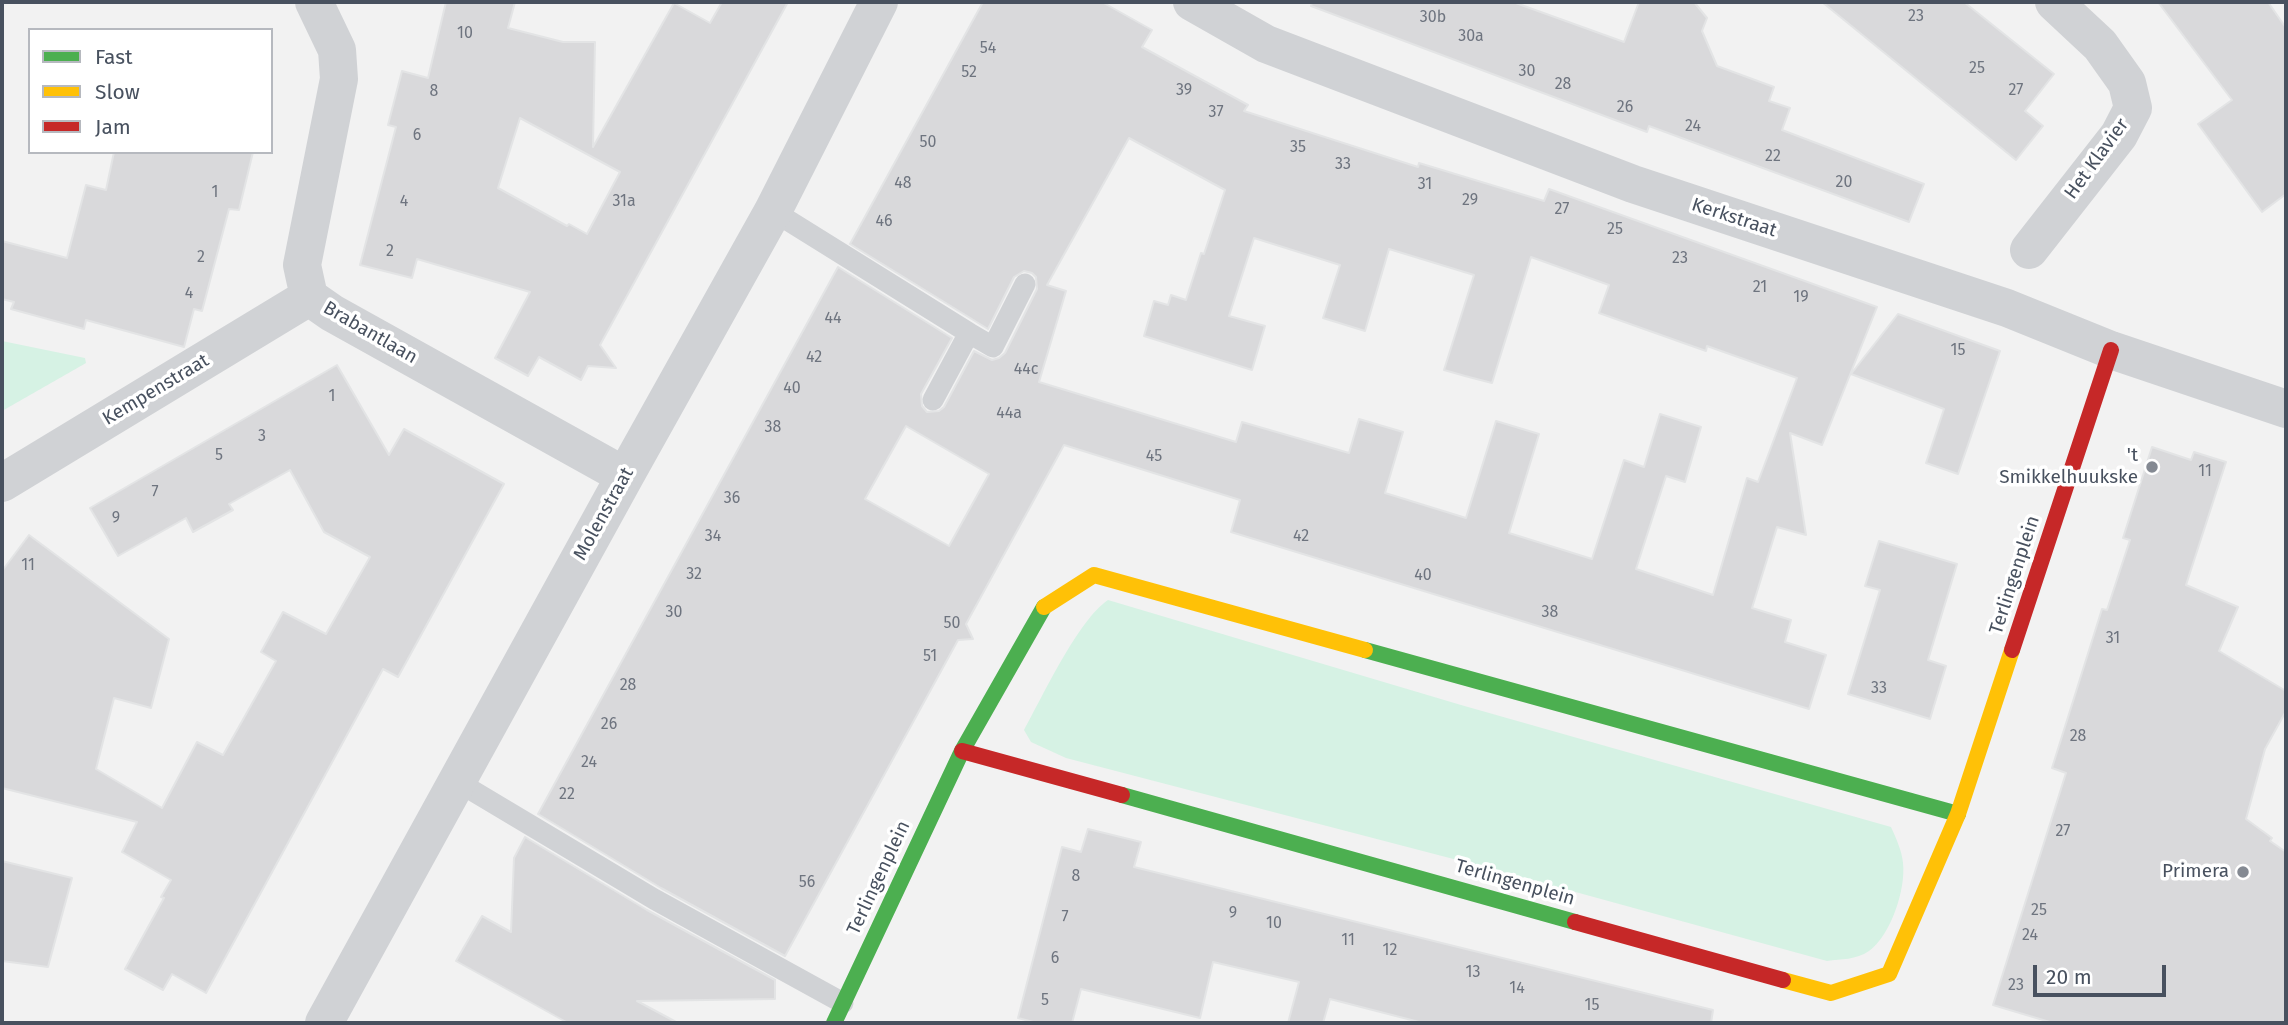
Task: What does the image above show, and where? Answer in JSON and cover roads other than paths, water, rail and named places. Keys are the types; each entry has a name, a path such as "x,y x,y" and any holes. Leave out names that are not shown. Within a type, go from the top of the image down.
{"street":[{"name":"Brabantlaan","path":"314,2 337,50 340,79 302,265 309,296 332,313 625,476"},
{"name":"Molenstraat","path":"324,1023 773,211 879,2"},
{"name":"Kerkstraat","path":"1192,2 1266,44 1633,184 2007,308 2111,350 2286,409"},
{"name":"Het Klavier","path":"2029,250 2119,135 2133,108 2127,83 2100,45 2054,2"},
{"name":"Kempenstraat","path":"2,483 309,296"},
{"name":"Terlingenplein","path":"962,751 1831,993 1889,974 1958,814 2111,350"},
{"name":"Terlingenplein","path":"834,1023 962,751 1043,607 1094,575 1958,814"}],"lane":[{"path":"773,211 993,347 1025,284"},
{"path":"933,400 969,333"},
{"path":"458,782 654,899 843,1003"}],"place":[{"name":"'t Smikkelhuukske","path":"2152,467"},
{"name":"Primera","path":"2243,872"}]}
